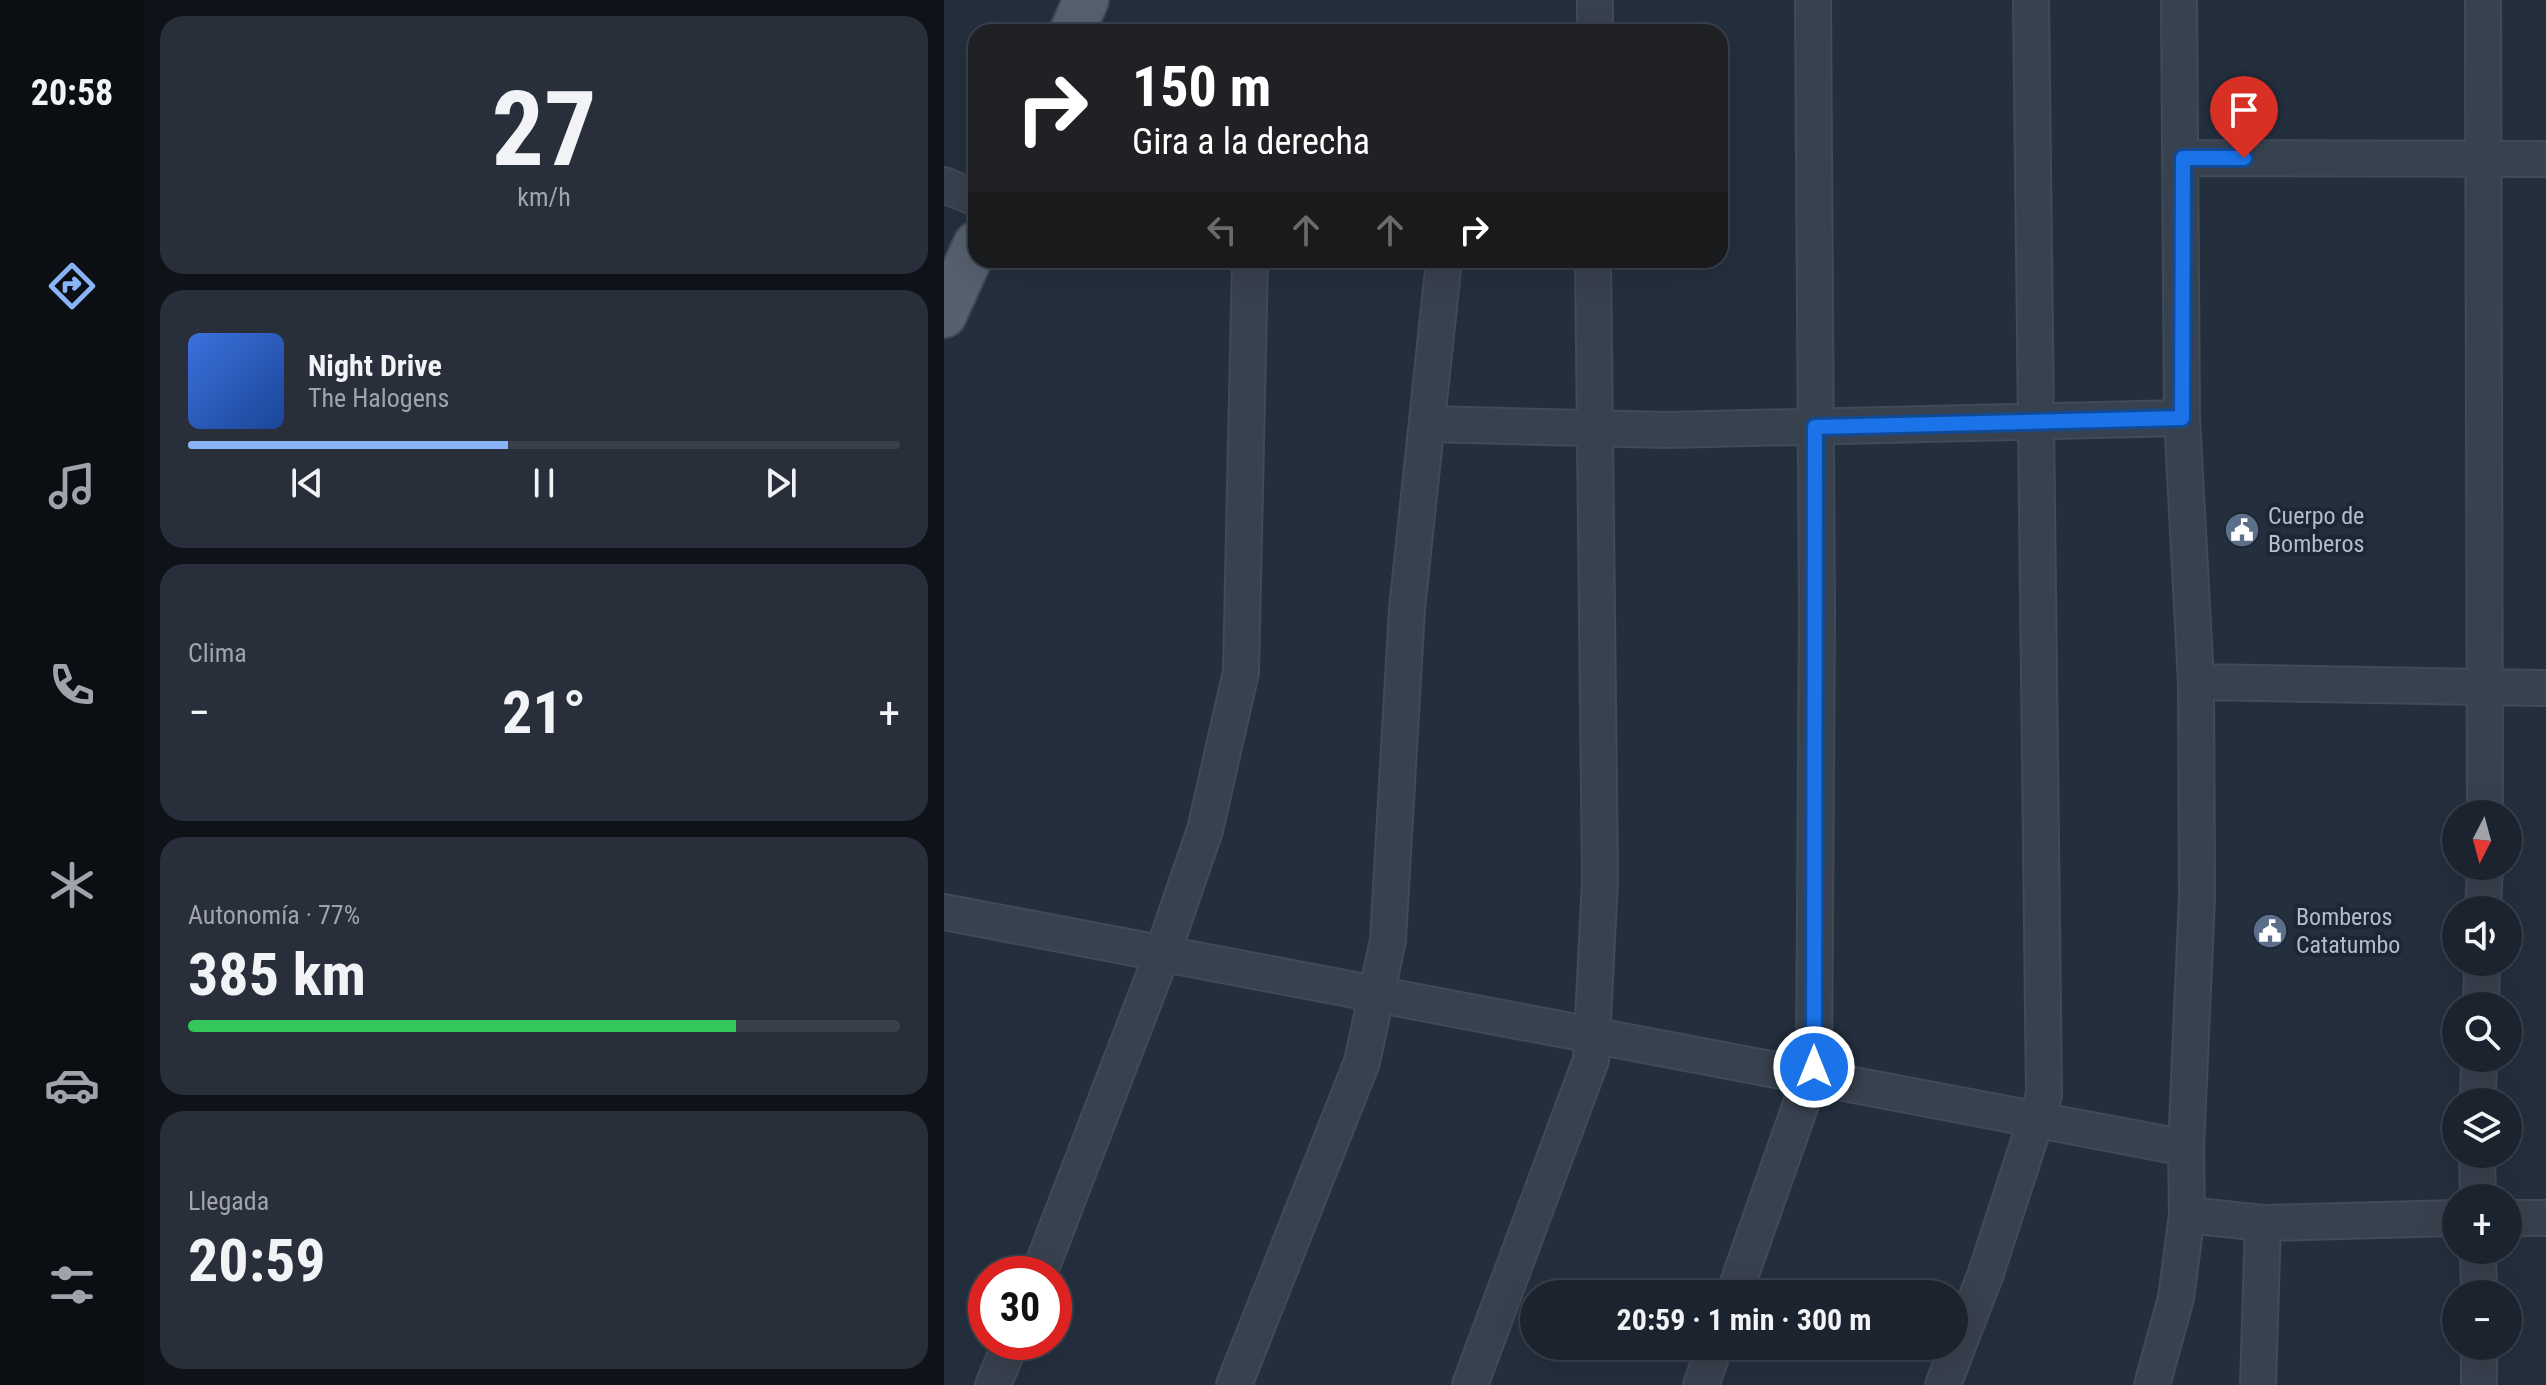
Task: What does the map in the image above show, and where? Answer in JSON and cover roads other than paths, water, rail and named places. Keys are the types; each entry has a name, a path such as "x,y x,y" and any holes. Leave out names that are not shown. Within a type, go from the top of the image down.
{"main road":[{"path":"1076,24 1086,0"},
{"path":"944,315 968,262"}],"street":[{"path":"1595,0 1595,24"},
{"path":"1739,1280 1812,1074 1813,0"},
{"path":"1943,1385 1986,1273 2044,1095 2031,0"},
{"path":"2152,1385 2176,1298 2187,1215 2186,1148 2197,897 2196,682 2182,418 2183,158 2179,0"},
{"path":"2483,0 2486,159 2485,800"},
{"path":"2183,158 2546,159"},
{"path":"944,185 968,195"},
{"path":"1046,1256 1163,952 1205,830 1241,672 1250,268"},
{"path":"1234,1385 1362,1062 1388,940 1407,609 1443,268"},
{"path":"1470,1385 1591,1060 1600,880 1593,268"},
{"path":"1428,424 1595,428 1815,427 2182,418"},
{"path":"2196,682 2546,688"},
{"path":"946,917 1163,952 2186,1148"},
{"path":"2187,1215 2263,1223 2442,1218"},
{"path":"2522,1218 2546,1218"},
{"path":"2258,1385 2263,1223"},
{"path":"993,1385 1003,1360"},
{"path":"1701,1385 1710,1360"},
{"path":"2479,1360 2479,1385"}],"place":[{"name":"Cuerpo de Bomberos","path":"2242,530"},
{"name":"Bomberos Catatumbo","path":"2270,931"}]}
